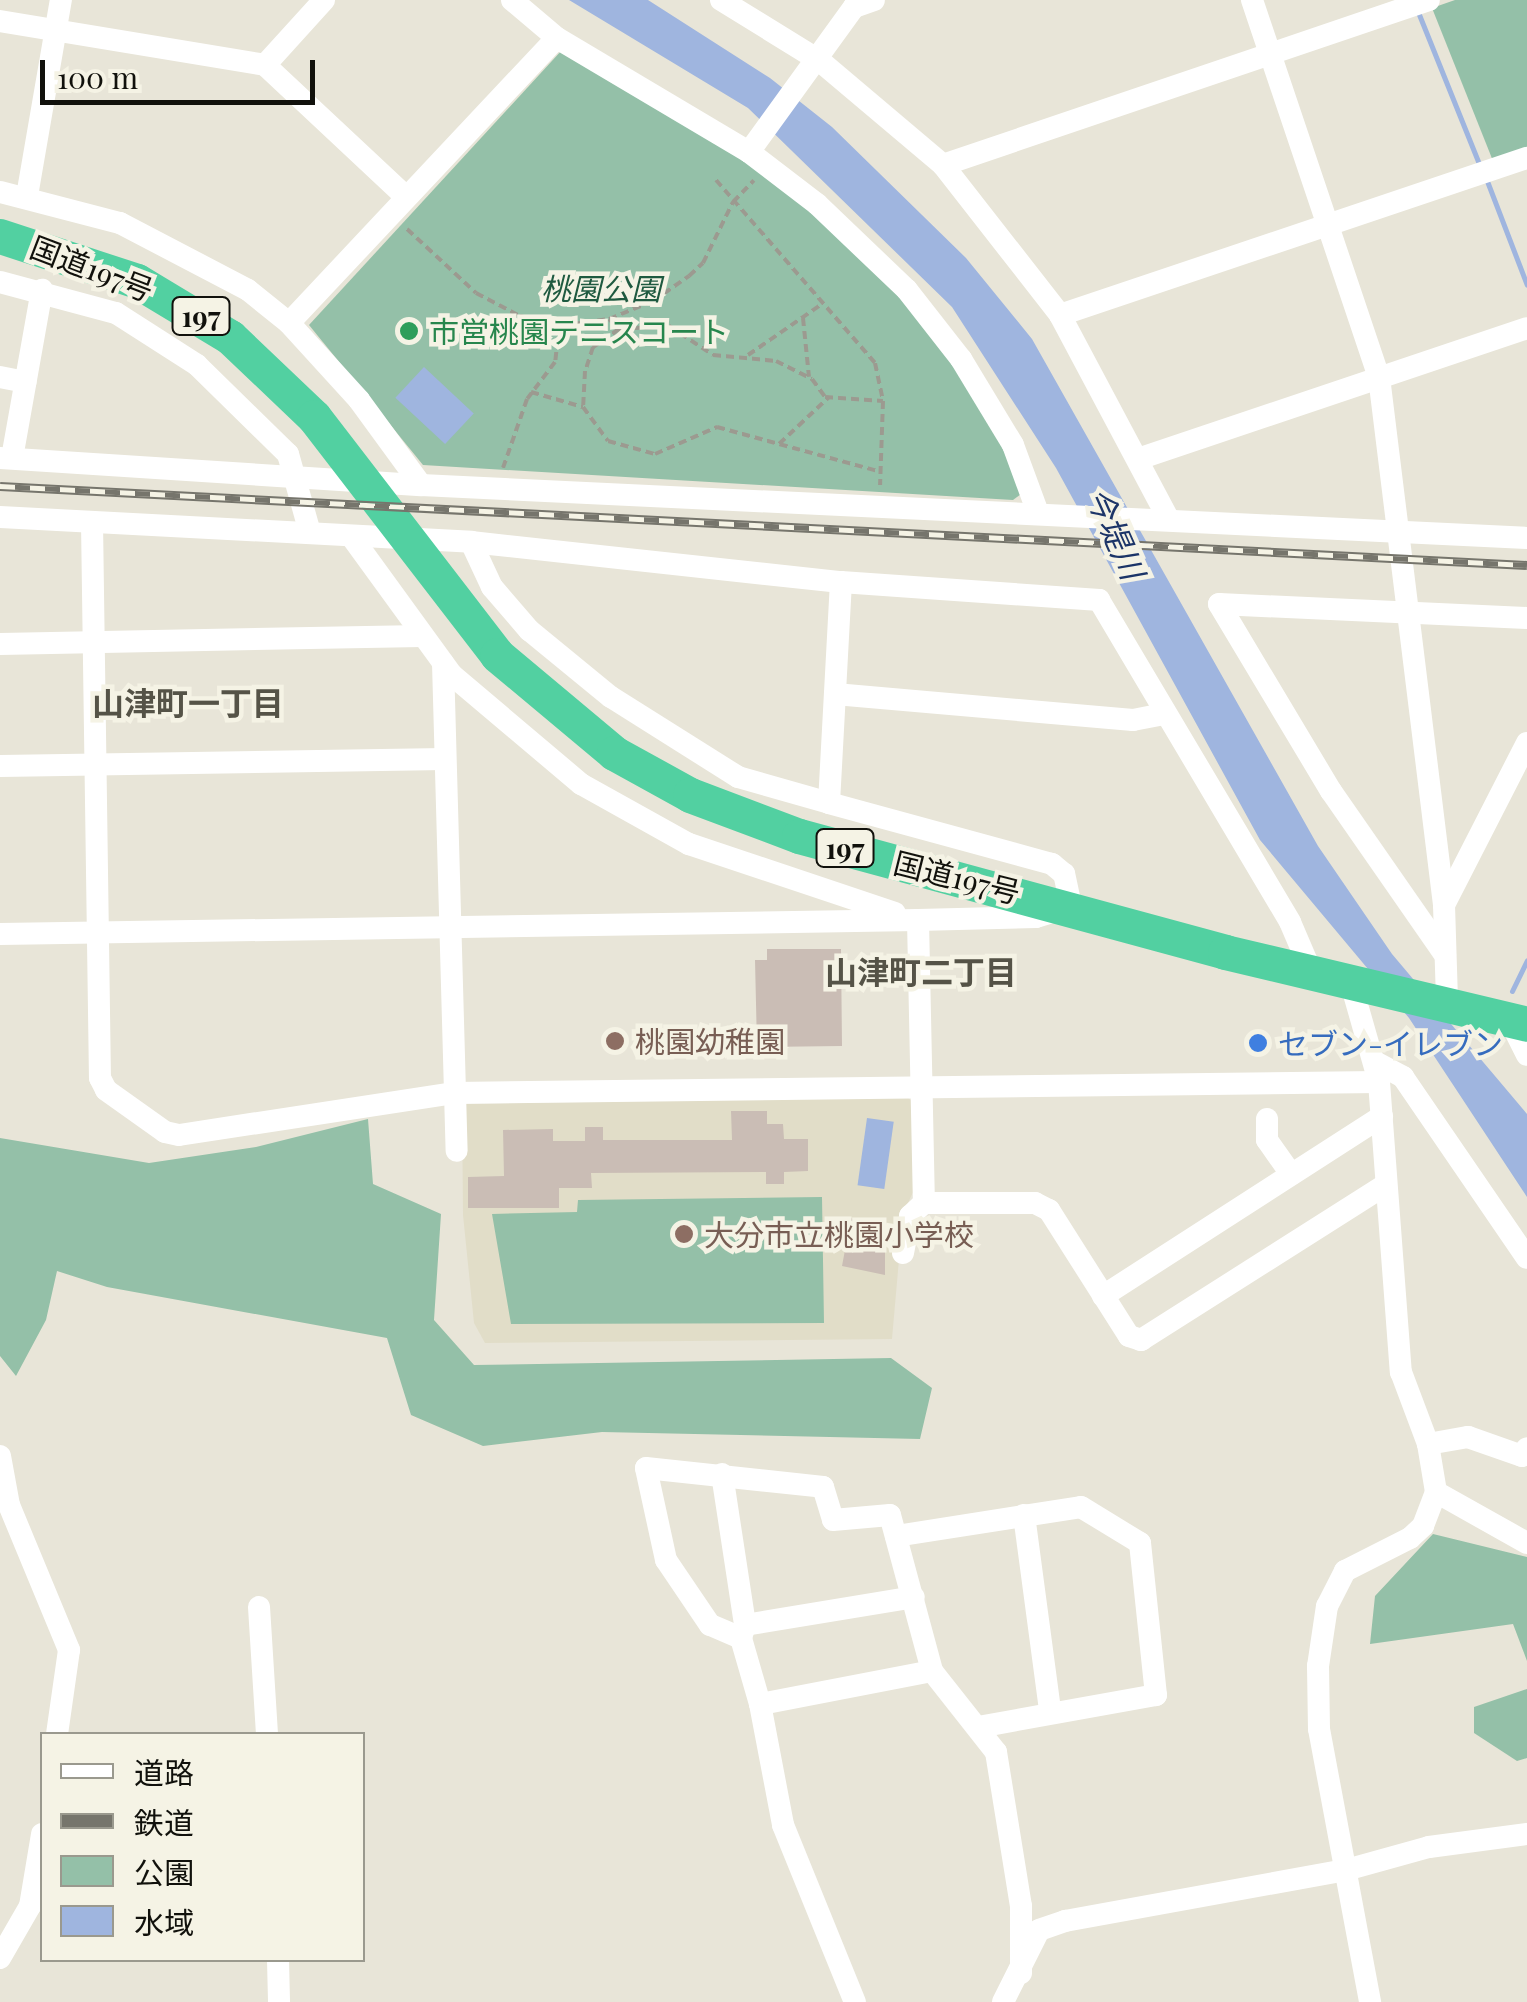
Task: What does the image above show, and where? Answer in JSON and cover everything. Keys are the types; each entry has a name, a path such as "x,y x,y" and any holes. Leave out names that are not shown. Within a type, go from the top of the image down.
{"highway":[{"name":"国道197号","path":"0,236 106,268 200,315 282,382 481,637 534,690 614,752 690,795 799,836 1518,1022"}],"street":[{"path":"27,196 60,0"},
{"path":"265,65 324,0"},
{"path":"512,0 557,38 758,151 907,290 962,359 1014,445 1038,513"},
{"path":"721,0 943,165 1060,315 1141,458 1160,520"},
{"path":"1252,0 1379,377 1444,905 1447,958 1442,1000"},
{"path":"943,165 1429,0"},
{"path":"758,151 860,2"},
{"path":"0,21 265,65 398,206"},
{"path":"289,323 557,38"},
{"path":"1060,315 1527,158"},
{"path":"0,192 120,222 181,252 289,323 359,400 420,485"},
{"path":"0,282 42,290 116,313 197,366 244,405 288,454 298,478 310,534"},
{"path":"42,290 26,382 6,458 420,485 1527,538"},
{"path":"1141,458 1527,328"},
{"path":"0,377 26,382"},
{"path":"0,518 470,542 840,582 1099,600 1290,922 1311,971"},
{"path":"92,522 100,1078 106,1090 165,1132 178,1135 455,1093 922,1090 1377,1072 1403,1077 1527,1258"},
{"path":"351,536 442,663 581,784 690,844 918,920"},
{"path":"0,934 918,920 1036,916 1071,906 1064,874 1052,864 738,777 611,698 530,630 492,587 470,542"},
{"path":"829,802 840,582"},
{"path":"1447,958 1330,791 1219,604 1527,618"},
{"path":"0,644 422,636"},
{"path":"442,663 457,1150"},
{"path":"835,694 1133,720 1164,714"},
{"path":"1444,905 1527,743"},
{"path":"0,766 446,759"},
{"path":"918,920 924,1203"},
{"path":"1355,981 1377,1072 1401,1372 1428,1444 1436,1492 1423,1526 1345,1571 1327,1606 1318,1666 1319,1728 1370,2002"},
{"path":"1518,1022 1527,1055"},
{"path":"1103,1296 1382,1116"},
{"path":"1267,1118 1267,1140 1291,1174"},
{"path":"903,1253 910,1216 924,1203 1035,1203 1049,1210 1129,1336 1141,1340 1385,1185"},
{"path":"1428,1444 1468,1437 1522,1456 1527,1448"},
{"path":"0,1456 9,1505 69,1650 57,1732"},
{"path":"914,1598 743,1632 710,1625 666,1560 646,1468 823,1486 833,1520 890,1515 914,1598 932,1671 996,1752 1021,1906 1021,1973"},
{"path":"722,1474 743,1632 784,1826 855,2002"},
{"path":"1436,1492 1527,1543"},
{"path":"896,1536 1024,1515 1092,1510 1140,1542 1156,1695 1050,1710 978,1727"},
{"path":"1024,1515 1050,1710"},
{"path":"259,1607 267,1732"},
{"path":"760,1704 932,1671"},
{"path":"1002,2002 1021,1973 1039,1930 1066,1920 1346,1870 1429,1847 1527,1834"},
{"path":"0,1958 30,1906 40,1846"},
{"path":"278,1962 280,2002"}],"path":[{"path":"398,206 476,293 520,316 559,326 609,318 653,301 703,263 758,151"},
{"path":"716,180 730,190 732,202 875,363 883,401 879,505"},
{"path":"748,355 823,304"},
{"path":"609,318 619,328"},
{"path":"802,318 809,377"},
{"path":"583,407 588,358 619,328 661,324 713,356 748,355 809,377 829,397 883,401"},
{"path":"498,487 531,392 554,362 559,326"},
{"path":"531,392 583,407 608,441 645,455 711,427 881,472"},
{"path":"779,444 829,397"}],"shaded area":[{"name":"大分市立桃園小学校","path":"907,1097 913,1102 914,1190 903,1214 892,1339 485,1343 474,1323 463,1215 462,1104"}],"green space":[{"path":"1455,0 1527,0 1527,150 1493,161 1432,8"},
{"name":"桃園公園","path":"562,50 704,129 852,243 929,327 998,425 1024,492 1013,500 423,465 309,325"},
{"path":"368,1119 373,1184 441,1214 434,1320 474,1365 891,1358 932,1388 920,1439 602,1432 483,1446 411,1415 387,1338 107,1287 57,1271 46,1320 16,1376 0,1356 0,1138 149,1163 256,1147"},
{"path":"822,1197 824,1323 511,1324 492,1214 577,1212 578,1200"},
{"path":"1433,1534 1527,1557 1527,1661 1513,1624 1370,1644 1375,1596"},
{"path":"1527,1689 1527,1758 1517,1761 1474,1733 1474,1707"}],"water":[{"name":"今堤川","path":"569,0 648,0 770,78 832,127 966,258 1032,339 1318,846 1392,954 1527,1114 1527,1197 1409,1018 1260,840 1056,468 952,307 748,108"},
{"path":"424,367 474,413 445,444 395,398"},
{"path":"867,1118 894,1122 884,1189 858,1185"}],"building":[{"path":"767,949 841,949 842,1046 757,1047 755,960 767,960"},
{"path":"731,1111 767,1111 767,1124 783,1124 784,1139 808,1139 808,1171 784,1172 784,1184 766,1184 766,1172 591,1173 592,1188 559,1188 559,1208 468,1208 468,1177 504,1176 503,1130 553,1129 553,1141 585,1141 585,1127 603,1127 603,1140 732,1140"},
{"path":"842,1217 885,1223 885,1275 842,1266 848,1234 840,1232"}],"waterway":[{"path":"1418,12 1480,166"},
{"path":"1487,181 1527,285"},
{"path":"1512,991 1527,960"}],"railway":[{"path":"0,486 1527,565"}],"place":[{"name":"市営桃園テニスコート","path":"409,331"},
{"name":"桃園幼稚園","path":"615,1041"},
{"name":"セブン-イレブン","path":"1258,1043"},
{"name":"大分市立桃園小学校","path":"684,1234"}],"district":[{"name":"山津町一丁目","path":"188,702"},
{"name":"山津町二丁目","path":"921,971"}]}
